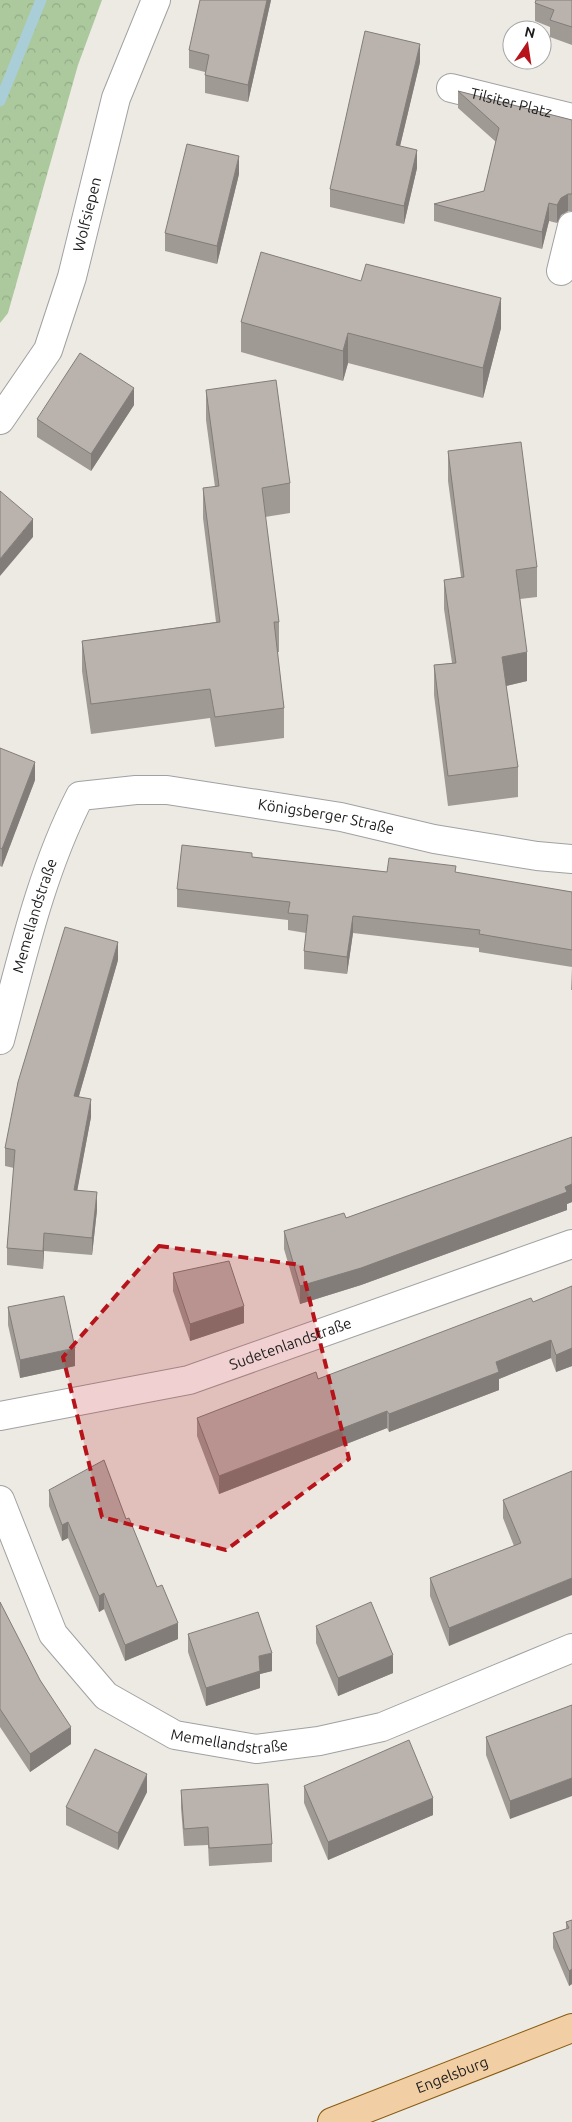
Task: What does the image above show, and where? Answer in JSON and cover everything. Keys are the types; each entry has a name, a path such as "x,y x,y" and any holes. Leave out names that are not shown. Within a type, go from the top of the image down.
{"main road":[{"name":"Engelsburg","path":"332,2122 572,2028"}],"street":[{"name":"Wolfsiepen","path":"0,420 48,350 72,277 116,98 156,0"},
{"name":"Tilsiter Platz","path":"451,88 572,118"},
{"path":"561,271 572,226"},
{"name":"Königsberger Straße","path":"80,796 136,790 168,790 341,817 461,844 572,859"},
{"name":"Memellandstraße","path":"0,1040 31,926 64,829 80,796"},
{"name":"Sudetenlandstraße","path":"0,1416 189,1380 572,1244"},
{"name":"Memellandstraße","path":"0,1500 54,1634 106,1696 175,1735 256,1748 319,1741 382,1727 572,1648"}],"highlighted area":[{"path":"159,1246 301,1265 349,1459 226,1550 102,1517 63,1357"}],"green space":[{"path":"0,0 102,0 78,65 8,313 0,323"}],"building":[{"path":"200,0 267,0 248,85 205,75 209,55 189,50"},
{"path":"536,0 572,0 572,27 550,20 554,10 535,3"},
{"path":"365,31 420,44 396,145 417,150 404,206 330,189"},
{"path":"458,91 572,120 572,194 561,198 557,205 549,203 542,232 434,204 484,191 499,128"},
{"path":"187,144 239,156 217,246 165,233"},
{"path":"261,252 361,281 366,264 501,298 483,368 348,333 343,351 241,322"},
{"path":"80,353 134,388 91,454 37,419"},
{"path":"276,380 290,483 262,488 279,622 274,622 284,708 215,717 210,689 91,704 82,641 220,622 203,488 219,486 206,390"},
{"path":"521,442 537,567 516,570 527,652 502,657 518,767 448,776 434,665 456,663 444,580 464,577 448,451"},
{"path":"0,491 33,519 0,559"},
{"path":"0,748 35,762 2,849 0,848"},
{"path":"182,845 252,853 252,857 387,872 389,858 456,866 455,872 572,892 572,950 479,934 480,930 353,916 347,957 304,951 308,915 288,913 290,902 177,889"},
{"path":"65,927 118,942 74,1096 91,1099 74,1190 97,1192 92,1238 44,1233 43,1251 7,1248 15,1150 5,1148 18,1082"},
{"path":"572,1137 572,1184 565,1187 567,1192 361,1268 300,1286 284,1231 344,1213 346,1218"},
{"path":"229,1261 244,1306 190,1324 173,1273"},
{"path":"572,1286 572,1348 556,1355 551,1340 496,1362 499,1372 389,1414 387,1411 219,1476 197,1418 316,1372 318,1379 531,1298 533,1302"},
{"path":"64,1296 75,1348 20,1360 8,1307"},
{"path":"104,1460 126,1519 129,1518 157,1587 162,1585 178,1623 125,1645 104,1593 99,1596 68,1522 62,1525 49,1490"},
{"path":"572,1471 572,1578 449,1628 430,1578 521,1543 503,1500"},
{"path":"0,1602 40,1680 71,1727 30,1754 0,1709"},
{"path":"371,1602 393,1655 338,1678 316,1626"},
{"path":"258,1612 272,1653 259,1656 260,1671 206,1688 188,1634"},
{"path":"572,1705 572,1778 510,1801 486,1737"},
{"path":"409,1740 433,1798 328,1842 304,1786"},
{"path":"95,1749 147,1774 118,1833 66,1807"},
{"path":"268,1784 272,1844 209,1848 208,1827 184,1829 181,1790"},
{"path":"572,1920 572,1969 569,1971 553,1933 569,1928 566,1922"}],"waterway":[{"path":"0,101 41,0"}]}
